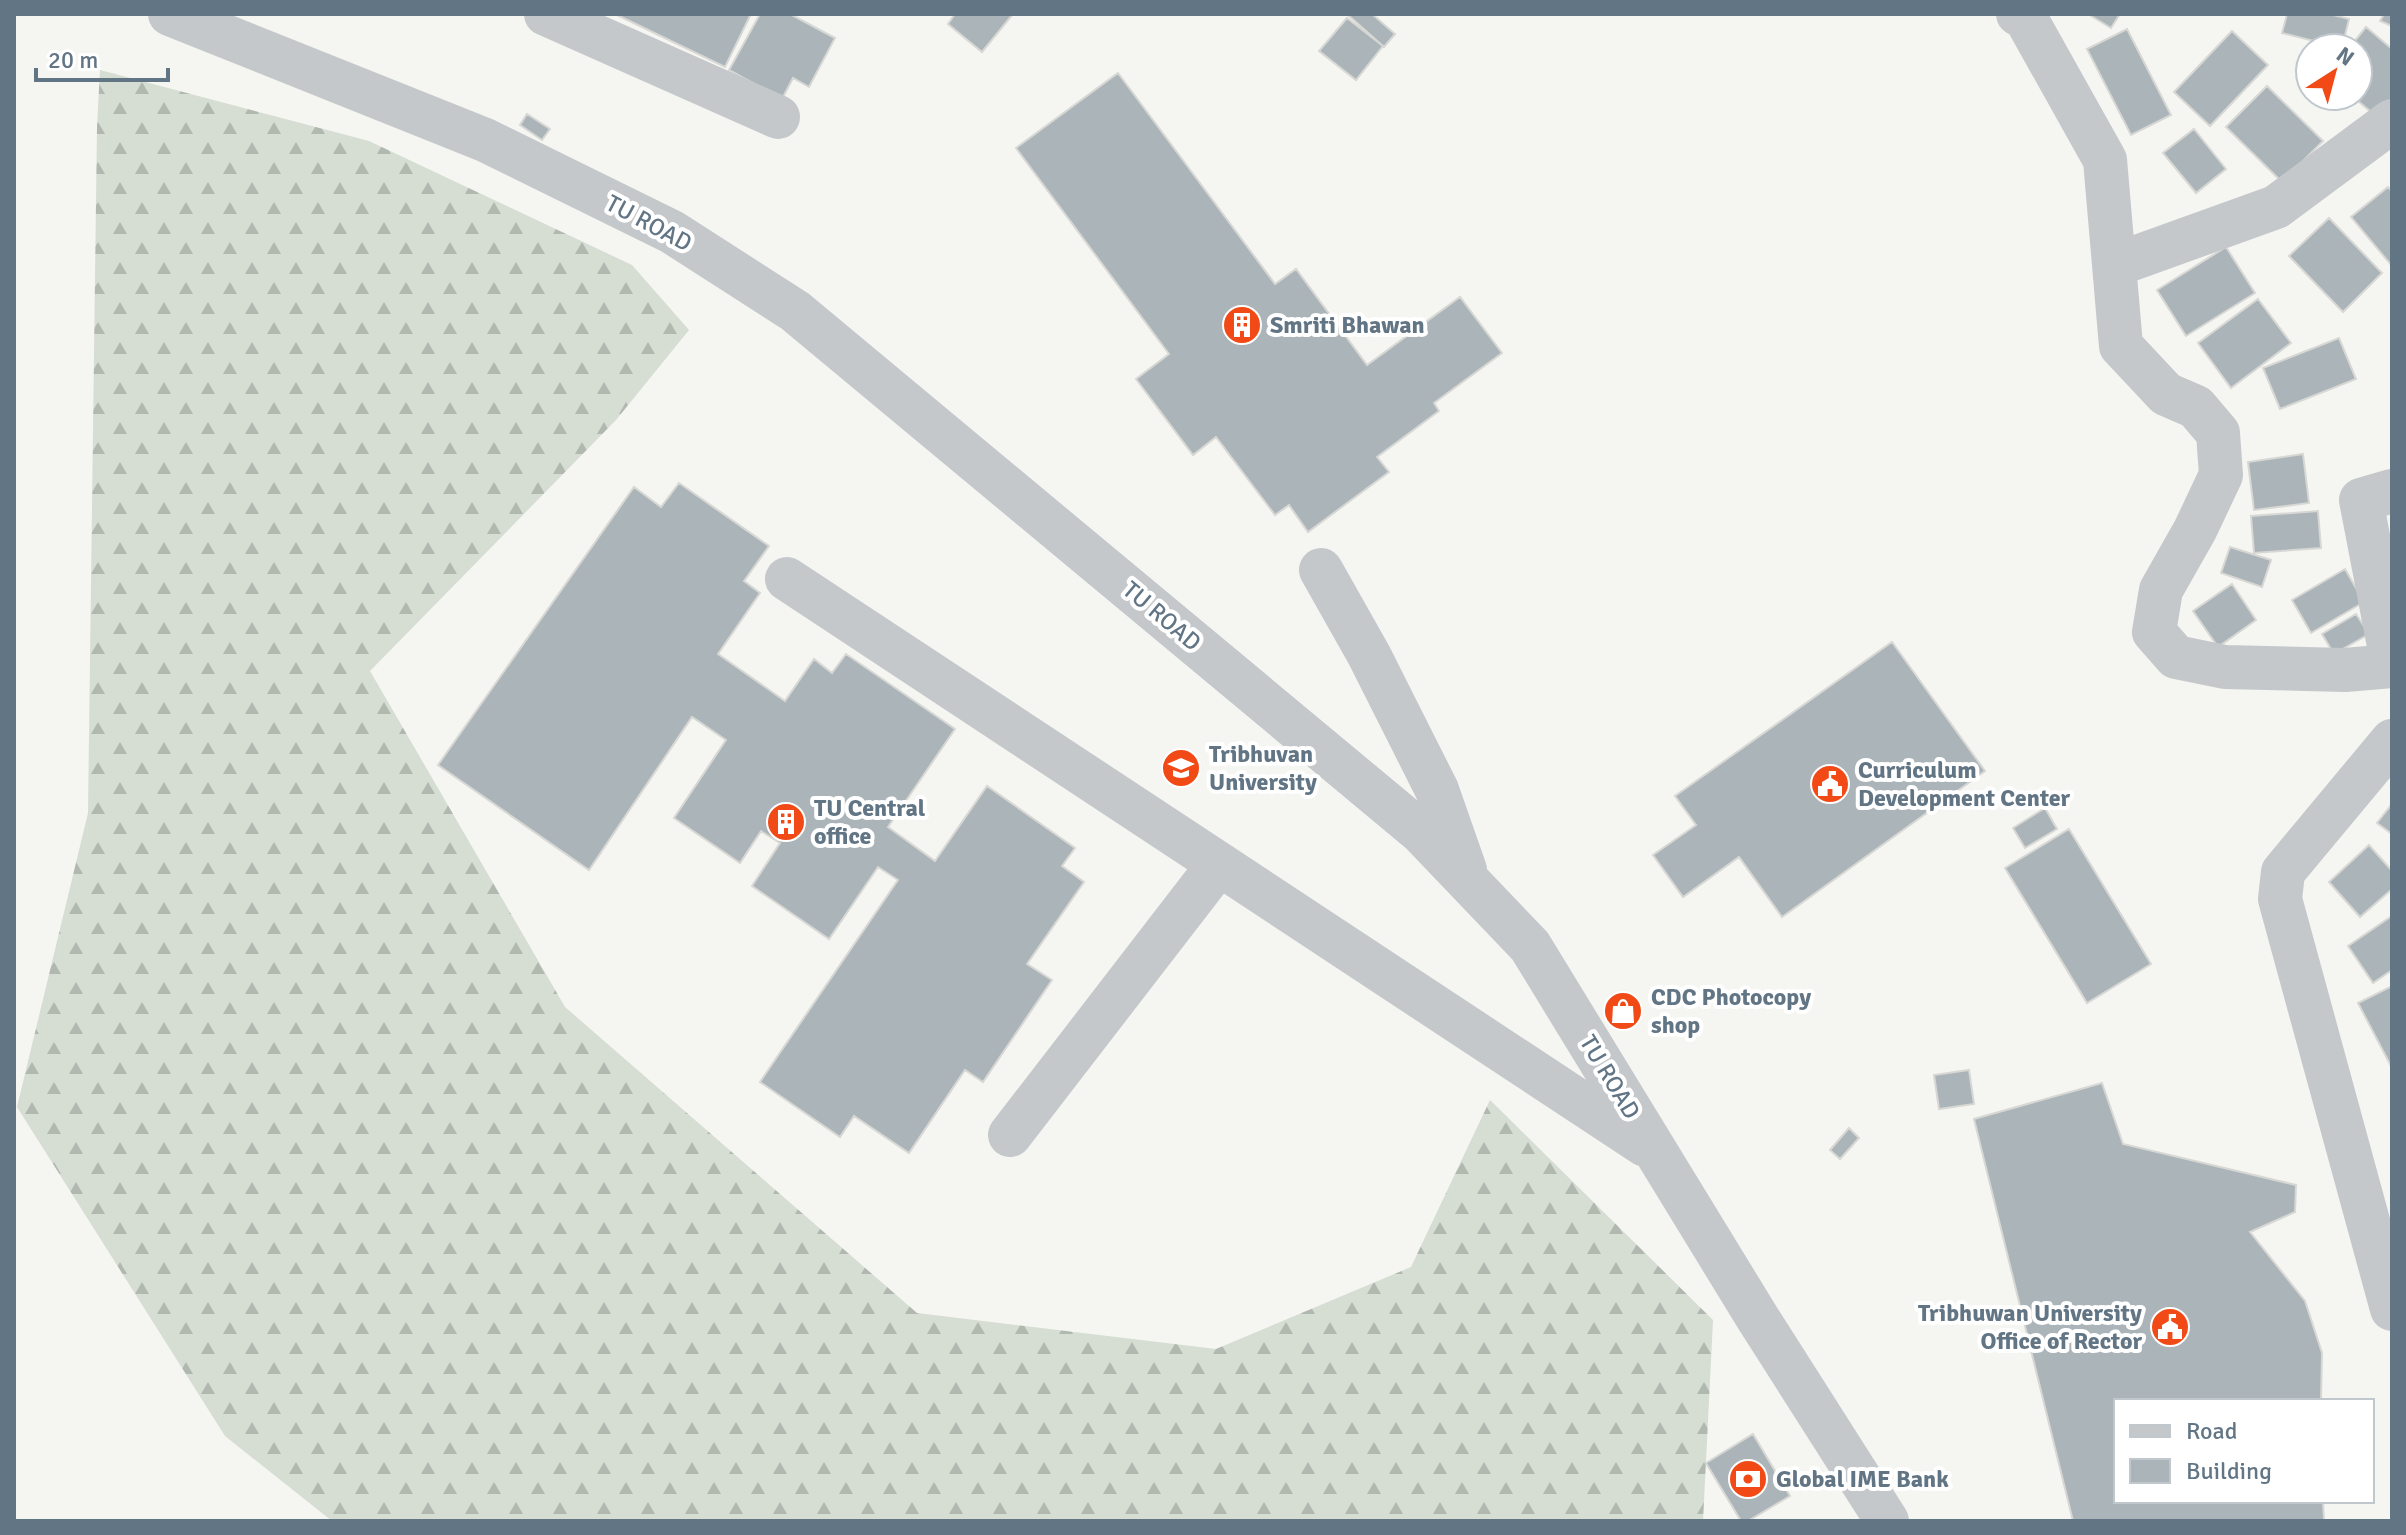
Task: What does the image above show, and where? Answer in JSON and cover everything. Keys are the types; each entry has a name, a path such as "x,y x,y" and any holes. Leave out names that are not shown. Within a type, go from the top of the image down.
{"street":[{"path":"546,14 778,117"},
{"path":"2024,15 2105,160 2121,346 2166,394 2196,407 2218,433 2221,475 2161,590 2154,632 2176,657 2225,667 2345,670 2392,664 2361,500 2392,491"},
{"name":"TU ROAD","path":"189,17 485,140 672,232 795,311 1421,832 1530,946 1887,1521"},
{"path":"2115,265 2276,207 2392,121"},
{"path":"1321,570 1369,655 1437,790 1469,884"},
{"path":"787,579 1654,1150"},
{"path":"2392,741 2283,872 2280,899 2392,1309"},
{"path":"1010,1135 1219,864"}],"green space":[{"path":"100,70 369,141 632,265 689,330 616,420 370,671 565,1007 917,1313 1216,1349 1411,1267 1490,1100 1713,1320 1703,1521 332,1521 225,1436 17,1107 88,813"}],"building":[{"path":"615,14 751,14 725,67"},
{"path":"760,14 790,14 835,38 809,87 793,78 782,99 729,70"},
{"path":"955,14 1013,14 982,52 948,24"},
{"path":"1372,14 1395,34 1384,47 1348,15"},
{"path":"2088,14 2120,14 2111,28"},
{"path":"2287,14 2329,14 2349,19 2346,32 2294,32 2294,36 2282,33"},
{"path":"2384,14 2392,14 2392,26 2380,21"},
{"path":"1347,18 1383,46 1356,80 1319,51"},
{"path":"2127,29 2171,115 2131,135 2087,49"},
{"path":"2232,31 2268,65 2210,126 2174,92"},
{"path":"2374,34 2392,49 2392,110 2382,121 2371,112 2374,112"},
{"name":"Smriti Bhawan","path":"1118,73 1275,284 1296,269 1367,365 1460,297 1502,353 1434,403 1439,411 1377,457 1389,472 1308,532 1289,505 1275,515 1216,437 1193,455 1136,379 1169,354 1016,148"},
{"path":"2267,86 2323,141 2282,182 2226,127"},
{"path":"527,114 550,129 542,140 520,125"},
{"path":"2194,129 2226,169 2196,193 2163,153"},
{"path":"2388,187 2392,192 2392,266 2351,217"},
{"path":"2329,218 2382,273 2343,312 2289,256"},
{"path":"2226,247 2255,293 2186,336 2157,290"},
{"path":"2258,299 2291,343 2231,388 2198,343"},
{"path":"2339,338 2356,379 2280,409 2263,368"},
{"path":"2303,454 2309,503 2254,510 2248,462"},
{"name":"TU Central office","path":"679,483 769,546 744,581 760,593 718,654 785,701 814,659 832,673 846,654 955,729 888,827 935,861 987,786 1075,848 1062,866 1084,882 1027,964 1052,980 983,1082 965,1070 909,1153 854,1116 840,1137 760,1082 898,880 878,867 829,939 752,886 780,843 761,831 740,863 674,818 726,740 692,717 589,870 438,765 634,487 661,507"},
{"path":"2318,511 2321,548 2254,553 2251,516"},
{"path":"2230,547 2271,560 2262,587 2221,573"},
{"path":"2345,569 2364,602 2311,633 2292,600"},
{"path":"2232,584 2256,620 2218,647 2193,611"},
{"path":"2356,614 2369,634 2334,654 2322,634"},
{"name":"Curriculum Development Center","path":"1892,642 1985,771 1782,917 1739,857 1683,897 1653,855 1696,825 1675,796"},
{"path":"2392,804 2392,834 2377,823"},
{"path":"2045,808 2057,829 2025,848 2013,828"},
{"path":"2069,829 2151,964 2087,1003 2005,868"},
{"path":"2369,845 2392,871 2392,889 2360,917 2329,882"},
{"path":"2392,916 2392,970 2373,983 2348,946"},
{"path":"2392,986 2392,1065 2391,1066 2358,1003"},
{"path":"1969,1070 1974,1104 1939,1109 1934,1075"},
{"name":"Tribhuwan University Office of Rector","path":"2102,1083 2123,1144 2296,1185 2295,1212 2250,1232 2305,1301 2322,1353 2321,1399 2114,1399 2114,1503 2323,1503 2324,1521 2073,1521 1974,1119"},
{"path":"1849,1128 1859,1138 1840,1159 1830,1150"},
{"name":"Global IME Bank","path":"1753,1434 1790,1496 1748,1521 1741,1521 1706,1463"}],"place":[{"name":"Smriti Bhawan","path":"1242,325"},
{"name":"Tribhuvan University","path":"1181,768"},
{"name":"Curriculum Development Center","path":"1830,784"},
{"name":"TU Central office","path":"786,822"},
{"name":"CDC Photocopy shop","path":"1623,1011"},
{"name":"Tribhuwan University Office of Rector","path":"2170,1327"},
{"name":"Global IME Bank","path":"1748,1479"}]}
